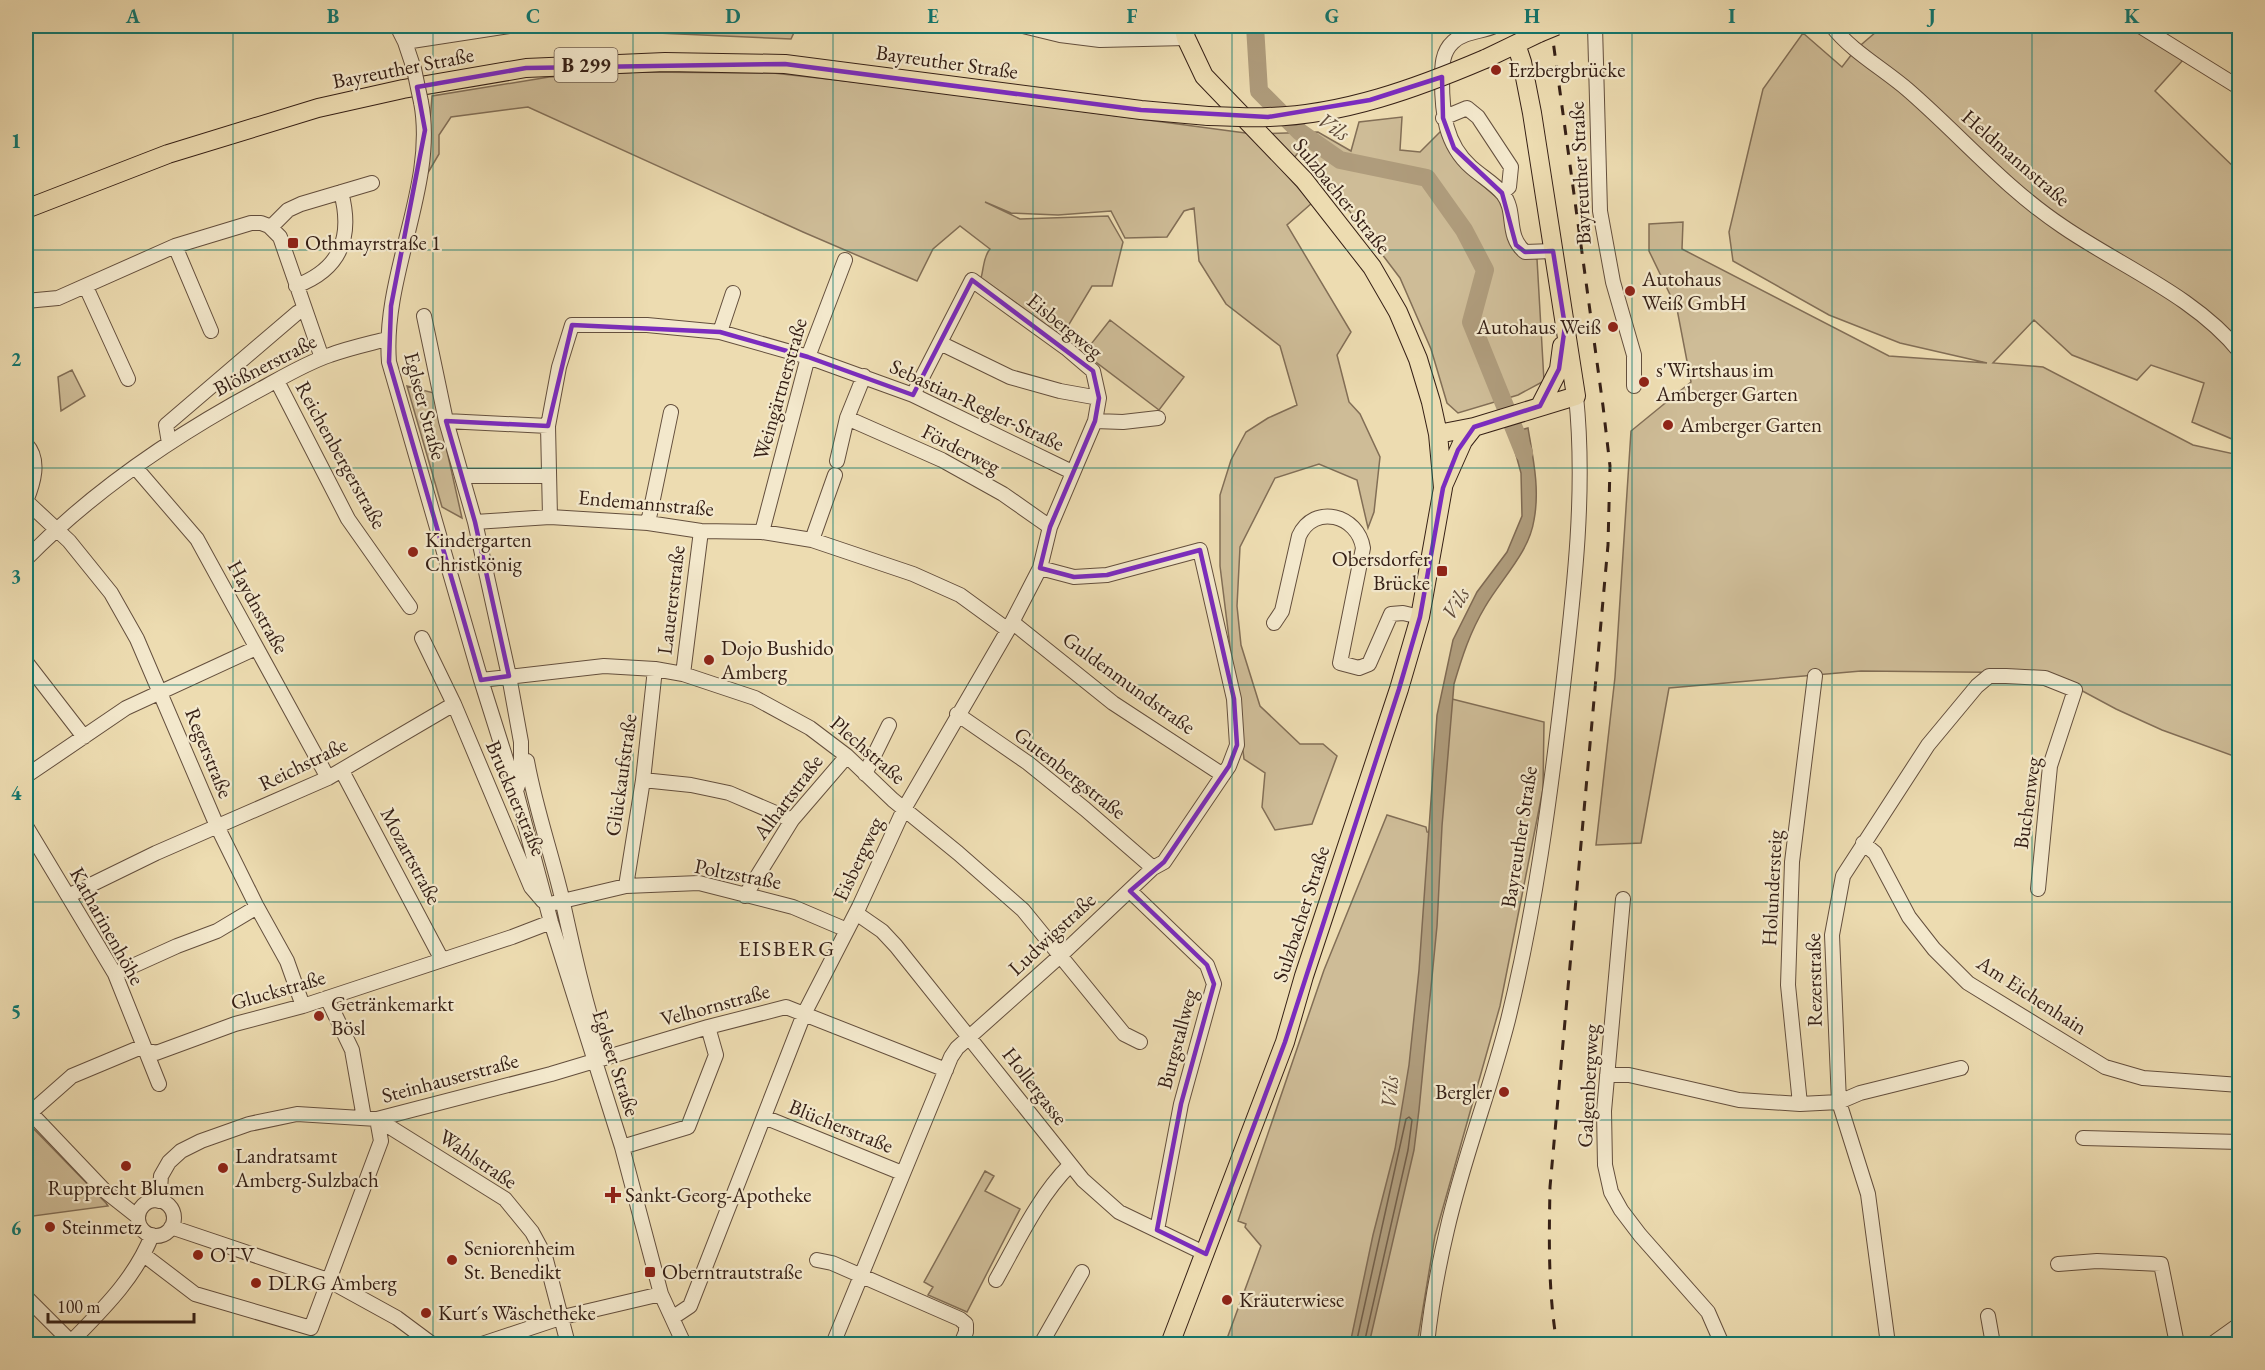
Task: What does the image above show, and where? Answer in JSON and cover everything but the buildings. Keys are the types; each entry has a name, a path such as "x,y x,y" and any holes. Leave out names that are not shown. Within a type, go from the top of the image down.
{"main road":[{"name":"B 299","path":"1516,44 1548,29"},
{"name":"Sulzbacher Straße","path":"1170,1344 1285,1042 1304,976 1399,688 1420,617 1443,488 1457,433 1418,358 1398,312 1372,267 1304,180 1204,76 1184,32"},
{"name":"Bayreuther Straße","path":"26,209 168,154 318,108 403,89 526,68 665,62 785,64 1164,112 1208,116 1268,117 1326,110 1408,89 1485,59 1516,44 1532,112 1576,396"},
{"name":"Bayreuther Straße","path":"1540,406 1559,369 1565,326"},
{"path":"1457,433 1576,396"},
{"name":"Sulzbacher Straße","path":"1443,488 1457,433"}],"street":[{"name":"Eglseer Straße","path":"397,26 414,69 425,130 419,180 391,306 387,339 389,362 481,680 516,791 550,922 598,1059"},
{"path":"405,42 509,26"},
{"path":"1023,26 1060,35 1100,40 1184,32"},
{"path":"1496,26 1461,36 1445,52 1442,63 1443,118 1454,148 1469,165 1502,193 1508,202 1516,245 1525,252 1553,251"},
{"name":"Bayreuther Straße","path":"1595,26 1600,211 1613,282 1634,355 1634,386"},
{"name":"Heldmannstraße","path":"1832,26 1912,94 2025,199 2063,227 2190,307 2228,337 2240,352"},
{"path":"2140,26 2240,88"},
{"path":"1443,118 1467,108 1478,117 1511,167 1509,187 1502,193"},
{"path":"271,228 288,210 372,183"},
{"path":"296,286 307,282 329,266 336,257 347,226 346,209 341,192"},
{"path":"26,301 58,298 175,246 251,223 261,223 271,228 280,237 322,358"},
{"path":"175,246 211,331"},
{"name":"Weingärtnerstraße","path":"762,532 808,357 845,260"},
{"name":"Eisbergweg","path":"672,1318 690,1306 804,1014 855,914 904,809 1010,626 1040,568 1050,527 1095,421 1100,398 1093,371 1066,348 972,280 940,343"},
{"path":"86,287 128,379"},
{"path":"720,332 733,292"},
{"name":"Blößnerstraße","path":"169,443 166,425 304,309"},
{"name":"Eglseer Straße","path":"424,316 446,421 475,522 509,676 521,742 521,777 516,791"},
{"name":"Sebastian-Regler-Straße","path":"548,426 559,368 572,325 647,325 720,332 808,357 864,376 913,395 1072,472"},
{"name":"Blößnerstraße","path":"26,559 56,528 135,467 224,409 322,358 387,339"},
{"path":"913,395 940,343 1011,377 1060,392 1100,398"},
{"name":"Sebastian-Regler-Straße","path":"812,540 836,468 847,418 864,376"},
{"name":"Reichenbergerstraße","path":"277,381 348,519 410,607"},
{"name":"Bayreuther Straße","path":"1427,1344 1431,1309 1447,1228 1510,1010 1524,946 1551,789 1570,623 1577,534 1580,432 1576,396"},
{"path":"648,523 671,412"},
{"name":"Förderweg","path":"847,418 942,460 1004,494 1050,527"},
{"path":"1095,421 1123,422 1158,418"},
{"name":"Eglseer Straße","path":"446,421 548,426"},
{"path":"548,426 550,517"},
{"path":"26,444 34,462 33,482 26,501"},
{"name":"Haydnstraße","path":"135,467 197,539 328,778"},
{"name":"Eglseer Straße","path":"462,476 548,476"},
{"name":"Regerstraße","path":"26,501 69,541 111,593 138,639 217,826 287,961 303,1006"},
{"path":"1274,623 1282,611 1302,528 1320,516 1343,519 1358,532 1363,548 1340,663 1359,668 1369,664 1391,614 1403,613 1420,617"},
{"name":"Endemannstraße","path":"475,522 550,517 648,523 701,531 762,532 812,540 913,574 960,595 1010,626"},
{"name":"Lauererstraße","path":"683,674 701,531"},
{"name":"Ludwigstraße","path":"833,1344 902,1173 957,1048 1060,956 1153,868 1164,862 1229,766 1237,745 1234,699 1200,550 1107,575 1074,577 1040,568"},
{"name":"Guldenmundstraße","path":"1010,626 1113,703 1223,775"},
{"name":"Brucknerstraße","path":"422,638 454,704 531,886 546,905"},
{"path":"26,776 126,708 256,648"},
{"path":"26,662 84,737"},
{"name":"Plechstraße","path":"481,680 604,666 655,669 683,674 755,698 810,728 847,756 904,809 1023,910 1124,1034 1140,1042"},
{"name":"Glückaufstraße","path":"626,886 643,780 655,669"},
{"name":"Holundersteig","path":"1800,1104 1788,985 1792,862 1815,676"},
{"name":"Rezerstraße","path":"1888,1344 1868,1194 1839,1102 1832,934 1843,876 1928,745 1977,686 1989,676 2045,678 2075,690"},
{"name":"Buchenweg","path":"2038,889 2050,766 2075,690"},
{"name":"Reichstraße","path":"68,896 156,853 328,778 454,704"},
{"name":"Gutenbergstraße","path":"957,714 1086,809 1153,868"},
{"path":"865,774 889,725"},
{"name":"Eglseer Straße","path":"521,742 526,754 532,788 562,902 598,1059 661,1294 684,1344"},
{"name":"Alhartstraße","path":"745,896 792,820 847,756"},
{"name":"Mozartstraße","path":"342,771 442,960"},
{"path":"643,780 691,785 729,793 792,820"},
{"name":"Katharinenhöhe","path":"26,826 115,974 159,1084"},
{"name":"Am Eichenhain","path":"1863,843 1875,853 1909,917 1934,949 1968,983 2105,1067 2143,1078 2240,1085"},
{"name":"Poltzstraße","path":"546,905 626,886 699,883 793,907 847,930"},
{"name":"Burgstallweg","path":"1130,891 1207,965 1214,984 1181,1104 1157,1230"},
{"name":"Galgenbergweg","path":"1623,899 1604,1111 1605,1154 1611,1192 1640,1235 1708,1312 1722,1344"},
{"path":"115,974 217,931 257,907"},
{"name":"Hollergasse","path":"855,914 882,931 1083,1180 1119,1212 1206,1254"},
{"name":"Gluckstraße","path":"28,1111 72,1076 138,1048 156,1053 235,1024 303,1006 550,922"},
{"path":"159,1201 161,1176 169,1162 181,1151 201,1141 249,1124 297,1114 371,1118 352,1050 327,998"},
{"name":"Velhornstraße","path":"598,1059 786,1007 946,1070"},
{"path":"622,1147 688,1127 716,1055 708,1027"},
{"name":"Steinhauserstraße","path":"144,1255 195,1294 311,1328 381,1141 371,1118 551,1074 598,1059"},
{"path":"1607,1075 1629,1075 1738,1100 1800,1104 1839,1102 1860,1093 1961,1068"},
{"path":"28,1111 114,1199 138,1217 142,1228 152,1235 162,1235 171,1227 173,1216 171,1209 159,1201 148,1202 138,1217"},
{"name":"Blücherstraße","path":"764,1117 902,1173"},
{"name":"Wahlstraße","path":"371,1118 505,1199 532,1232 545,1256 563,1317"},
{"path":"2083,1138 2240,1142"},
{"path":"996,1280 1041,1202 1070,1165"},
{"path":"171,1227 328,1280 397,1318 432,1344"},
{"path":"26,1297 71,1344 132,1275 152,1235"},
{"path":"817,1260 832,1263 960,1319 966,1324 966,1332 961,1344"},
{"path":"2058,1264 2097,1261 2161,1264 2178,1344"},
{"path":"1041,1344 1082,1272"},
{"path":"482,1344 563,1317 661,1294"},
{"path":"1988,1316 1993,1344"},
{"path":"563,1317 568,1344"},
{"path":"2212,1344 2240,1324"}],"highlighted area":[{"path":"785,64 1141,110 1268,117 1370,100 1442,77 1443,118 1454,148 1502,193 1516,245 1525,252 1553,251 1565,326 1559,369 1540,406 1474,427 1458,450 1443,488 1420,617 1399,689 1285,1042 1206,1254 1157,1230 1181,1104 1214,984 1207,965 1130,891 1164,862 1229,766 1237,745 1234,699 1200,550 1107,575 1074,577 1040,568 1050,527 1095,421 1099,398 1093,371 972,280 913,395 808,357 720,332 572,325 548,426 446,421 475,522 509,676 481,680 389,362 391,306 425,130 417,87 526,68"}],"shaded area":[{"path":"545,26 797,26 791,39 545,28"},
{"path":"1883,26 2133,26 2184,59 2155,91 2239,172 2239,442 2192,422 2204,383 2151,365 2137,380 2072,355 2034,320 1993,363 2043,367 2193,445 2239,455 2239,758 2162,730 2116,709 2049,673 1861,671 1669,688 1641,843 1596,845 1615,677 1631,431 1691,382 1677,309 1649,251 1649,224 1683,222 1682,249 1889,356 1987,363 1900,343 1829,315 1733,261 1729,232 1763,89 1803,33 1842,67 1855,50"},
{"path":"638,72 773,73 891,86 1253,134 1318,132 1351,151 1359,122 1402,117 1400,150 1420,152 1444,128 1467,172 1502,202 1515,252 1537,259 1544,381 1518,395 1458,413 1447,403 1431,349 1400,278 1335,192 1298,153 1283,171 1312,203 1287,225 1351,332 1337,355 1349,402 1360,414 1380,457 1374,512 1368,528 1357,480 1319,464 1275,478 1240,547 1237,606 1241,645 1260,706 1300,744 1323,744 1337,756 1312,824 1275,830 1262,807 1265,773 1244,759 1220,566 1220,495 1231,460 1246,432 1268,418 1297,405 1280,346 1226,304 1199,261 1194,208 1184,211 1167,237 1125,238 1111,211 1058,215 1011,213 985,202 1020,219 1108,216 1123,242 1112,286 1092,286 1062,336 981,278 985,259 990,249 960,226 933,249 917,281 803,232 528,107 451,117 439,135 439,154 426,176 432,96 549,77"},
{"path":"1110,320 1184,377 1159,410 1084,353"},
{"path":"72,370 85,396 61,411 58,377"},
{"path":"407,386 434,393 462,518 442,507"},
{"path":"1448,698 1544,722 1543,789 1500,1006 1435,1236 1417,1344 1225,1344 1261,1246 1245,1227 1246,1224 1238,1221 1324,970 1387,815 1426,827 1427,832 1439,835"},
{"path":"26,1121 106,1203 108,1206 26,1217"},
{"path":"985,1171 994,1176 985,1191 1020,1209 967,1312 928,1295 933,1287 924,1282"}],"water":[{"path":"1528,428 1536,485 1536,508 1531,532 1521,555 1480,616 1454,684 1442,826 1437,926 1414,1150 1369,1344 1350,1344 1373,1235 1395,1149 1409,1065 1419,970 1437,715 1453,640 1477,592 1507,552 1522,516 1521,473 1510,433"}],"waterway":[{"name":"Vils","path":"1255,26 1259,91 1300,132 1340,160 1427,178 1464,230 1485,270 1471,322 1524,453"}],"railway":[{"path":"1551,26 1610,466 1608,545 1550,1187 1549,1246 1557,1344"}],"place":[{"name":"Erzbergbrücke","path":"1496,70"},
{"name":"Othmayrstraße 1","path":"293,243"},
{"name":"Autohaus Weiß GmbH","path":"1630,291"},
{"name":"Autohaus Weiß","path":"1613,327"},
{"name":"s'Wirtshaus im Amberger Garten","path":"1644,382"},
{"name":"Amberger Garten","path":"1668,425"},
{"name":"Kindergarten Christkönig","path":"413,552"},
{"name":"Obersdorfer Brücke","path":"1442,571"},
{"name":"Dojo Bushido Amberg","path":"709,660"},
{"name":"Getränkemarkt Bösl","path":"319,1016"},
{"name":"Bergler","path":"1504,1092"},
{"name":"Rupprecht Blumen","path":"126,1166"},
{"name":"Landratsamt Amberg-Sulzbach","path":"223,1168"},
{"name":"Sankt-Georg-Apotheke","path":"613,1195"},
{"name":"Steinmetz","path":"50,1227"},
{"name":"OTV","path":"198,1255"},
{"name":"Seniorenheim St. Benedikt","path":"452,1260"},
{"name":"Oberntrautstraße","path":"650,1272"},
{"name":"DLRG Amberg","path":"256,1283"},
{"name":"Kräuterwiese","path":"1227,1300"},
{"name":"Kurt´s Wäschetheke","path":"426,1313"}],"district":[{"name":"EISBERG","path":"787,948"}]}
